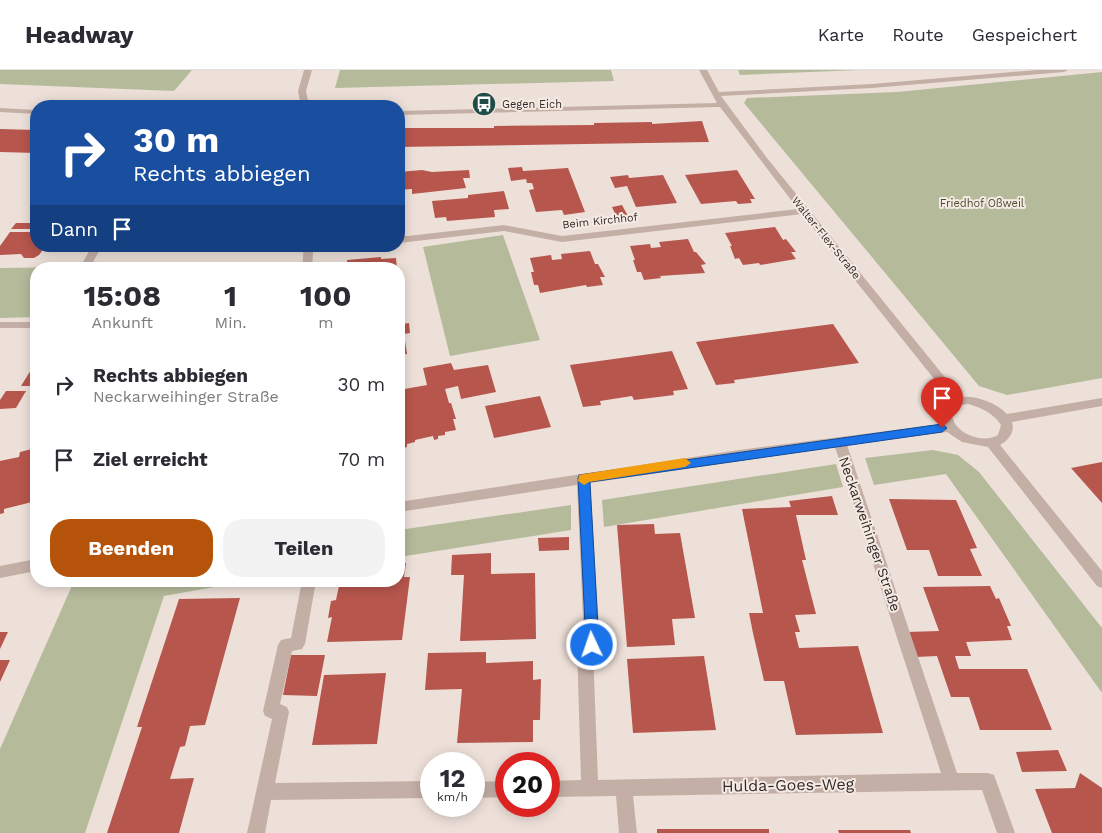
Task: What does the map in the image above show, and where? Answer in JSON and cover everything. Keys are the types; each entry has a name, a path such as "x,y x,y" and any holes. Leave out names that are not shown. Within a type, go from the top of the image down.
{"street":[{"path":"304,100 302,91 308,70"},
{"name":"Walter-Flex-Straße","path":"703,70 722,105 804,211 958,401"},
{"path":"954,70 962,78"},
{"path":"715,94 812,90 1064,70"},
{"path":"405,113 722,105"},
{"path":"0,110 30,112"},
{"name":"Beim Kirchhof","path":"405,239 504,228 562,239 804,211"},
{"path":"0,326 30,325"},
{"path":"958,401 978,402 997,412 1003,418 1006,432 1002,438 991,442 977,442 958,435 949,427 944,414 946,408 958,401"},
{"path":"1003,418 1102,402"},
{"name":"Neckarweihinger Straße","path":"405,506 584,478 949,427"},
{"name":"Neckarweihinger Straße","path":"839,441 952,782"},
{"path":"991,442 1102,582"},
{"path":"584,478 592,645 585,646 590,788"},
{"path":"0,572 30,566"},
{"path":"256,833 281,712 271,712 278,676 286,645 297,644 308,587"},
{"name":"Hulda-Goes-Weg","path":"560,789 988,782 1006,833"},
{"path":"624,788 628,833"},
{"path":"265,792 420,790"}],"green space":[{"path":"0,70 192,70 174,91 0,84"},
{"path":"340,70 611,70 614,81 335,88"},
{"path":"738,70 859,70 740,75"},
{"name":"Friedhof Oßweil","path":"1102,72 1102,378 1007,395 979,386 744,103 747,98 897,92"},
{"path":"503,235 540,340 450,356 423,247"},
{"path":"0,268 30,268 30,317 0,318"},
{"path":"933,450 958,455 979,472 1102,628 1102,693 946,474 874,485 865,458"},
{"path":"836,464 843,487 604,527 602,500"},
{"path":"571,505 571,530 405,556 405,529"},
{"path":"71,587 214,587 164,596 85,833 0,833 0,749"}],"building":[{"path":"702,121 709,142 405,147 405,128 494,128 494,126 594,125 594,123 652,122 652,124"},
{"path":"0,129 30,130 30,153 0,152"},
{"path":"522,167 523,171 568,168 585,212 564,215 562,210 536,212 529,190 534,189 532,183 527,183 526,179 511,181 508,168"},
{"path":"469,170 470,178 463,178 466,188 412,194 412,189 405,190 405,171"},
{"path":"737,170 755,199 750,199 752,203 738,204 736,201 701,204 685,175"},
{"path":"628,175 629,178 663,175 677,203 636,207 627,186 615,188 610,177"},
{"path":"504,191 509,209 494,210 495,217 447,221 446,217 435,218 432,201 468,198 468,195"},
{"path":"622,205 629,218 618,220 612,207"},
{"path":"16,223 30,223 30,229 11,229"},
{"path":"775,227 783,240 786,239 796,252 791,252 796,259 760,265 759,263 743,265 739,258 735,259 730,246 732,246 725,233"},
{"path":"10,232 30,232 30,252 41,252 34,258 24,258 21,254 0,255 0,246"},
{"path":"688,239 694,252 706,264 701,265 705,273 660,276 661,278 644,280 641,272 637,272 630,246 650,244 651,248 661,247 659,242"},
{"path":"590,251 595,264 598,264 605,277 600,277 603,285 587,287 586,285 540,293 538,285 534,285 531,272 534,272 530,258 551,255 552,260 562,259 561,254"},
{"path":"381,257 381,259 396,258 396,262 347,262 347,260"},
{"path":"409,323 410,333 405,334 405,324"},
{"path":"833,324 859,363 734,380 735,383 716,385 696,342"},
{"path":"672,351 688,389 673,391 674,395 634,400 632,396 600,401 601,405 583,407 570,365"},
{"path":"451,363 454,370 488,365 496,392 461,399 458,386 445,389 456,419 453,419 456,430 445,432 445,435 438,436 438,439 434,440 433,436 415,440 415,442 407,444 405,448 405,389 427,385 423,368"},
{"path":"30,372 30,386 21,386"},
{"path":"6,391 26,391 16,408 0,409 0,400"},
{"path":"540,396 551,427 494,438 485,406"},
{"path":"30,450 30,502 4,509 4,513 0,514 0,461 19,457 20,452"},
{"path":"1102,462 1102,503 1071,468"},
{"path":"832,496 838,515 796,515 806,560 802,560 816,614 795,615 800,632 795,632 799,648 858,646 883,733 796,735 784,681 764,681 753,633 749,613 763,613 742,509 791,507 789,501"},
{"path":"889,499 956,500 977,548 970,549 982,576 938,576 929,550 907,550"},
{"path":"654,524 655,534 680,533 695,618 672,619 675,645 627,647 617,525"},
{"path":"569,537 569,550 539,551 538,538"},
{"path":"491,553 491,574 535,573 536,639 460,641 464,575 451,575 452,555"},
{"path":"405,577 410,577 402,640 327,642 332,617 328,618 331,601 336,600 339,587 405,587"},
{"path":"990,586 996,599 999,598 1011,626 1007,626 1012,640 966,642 971,656 955,656 959,669 1027,669 1052,730 980,730 969,697 951,697 937,656 916,657 907,632 939,631 923,587"},
{"path":"240,598 205,725 190,726 185,746 180,747 170,779 194,778 179,833 107,833 142,727 137,727 179,599"},
{"path":"0,632 8,632 0,649"},
{"path":"486,652 486,663 533,661 533,680 541,679 540,720 533,720 533,742 457,743 462,689 425,690 428,653"},
{"path":"291,655 325,655 317,696 283,695"},
{"path":"704,656 716,730 633,733 627,659"},
{"path":"0,660 10,660 0,682"},
{"path":"386,673 377,744 312,745 324,675"},
{"path":"1058,750 1067,771 1022,772 1016,752"},
{"path":"1080,773 1102,788 1102,833 1052,833 1035,789 1075,788"},
{"path":"657,829 769,829 769,833 657,833"},
{"path":"838,830 910,830 911,833 839,833"}],"slow traffic":[{"path":"584,481 584,478 685,463"}],"place":[{"name":"Gegen Eich","path":"484,104"}],"route":[{"path":"592,645 584,478 942,428"}]}
